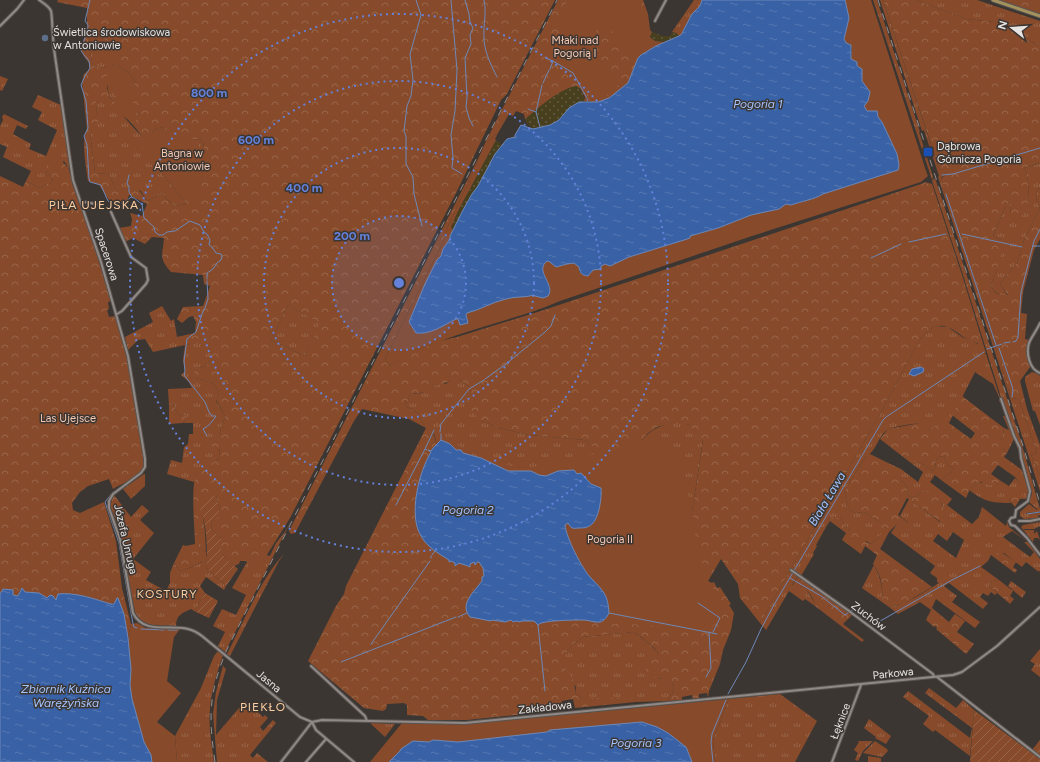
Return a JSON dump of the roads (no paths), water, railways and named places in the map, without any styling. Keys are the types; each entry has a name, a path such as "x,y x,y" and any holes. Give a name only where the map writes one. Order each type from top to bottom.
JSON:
{"street":[{"path":"0,26 24,0"},
{"name":"Spacerowa","path":"39,0 49,8 52,13 54,49 73,177 101,262 128,356 145,458 145,466 143,470"},
{"path":"655,21 666,0"},
{"path":"993,0 1040,16"},
{"path":"81,203 85,202 101,205"},
{"path":"111,212 131,257 145,267 148,280 122,311 116,314"},
{"path":"1040,323 1028,349 1030,364 1034,370 1040,373"},
{"path":"1001,399 1014,436 1020,448 1021,458 1030,491 1028,501 1016,510 1015,516 1009,521 1011,525 1016,526 1028,539 1040,555"},
{"name":"Józefa Unruga","path":"143,470 113,494 109,501 109,508 120,539 135,617 139,622 146,626 166,628"},
{"path":"1015,516 1019,521"},
{"path":"1019,521 1040,519"},
{"path":"1016,526 1019,521"},
{"name":"Zuchów","path":"791,570 933,674 938,680 1040,757"},
{"name":"Parkowa","path":"724,698 957,674 966,669 1000,643 1040,607"},
{"name":"Jasna","path":"166,628 187,628 198,634 301,717 312,722 315,729 354,762"},
{"path":"311,666 365,716 367,721"},
{"name":"Łęknice","path":"832,762 861,685"},
{"name":"Zakładowa","path":"312,722 322,720 469,723 724,698"},
{"path":"281,762 312,722"},
{"path":"306,762 326,739"}],"water":[{"name":"Pogoria 1","path":"702,0 845,0 849,18 844,39 846,43 851,45 851,59 857,62 857,66 862,69 862,81 870,92 868,101 864,106 867,111 877,111 878,117 882,122 897,154 899,165 898,170 811,199 791,205 786,204 779,209 751,215 718,228 690,236 690,238 629,257 610,266 605,264 601,266 601,269 593,270 588,276 581,273 579,267 574,263 556,267 547,261 543,269 550,292 548,296 543,298 534,295 501,300 467,313 468,323 460,325 458,319 456,319 432,331 416,333 409,322 425,284 437,260 441,256 443,249 450,239 450,236 472,194 478,186 495,154 507,139 515,137 521,125 533,129 550,125 559,120 569,108 579,102 598,102 609,98 628,83 638,58 641,55 656,46 681,35 692,14 700,6"},
{"path":"921,367 924,369 923,372 914,376 909,374 912,369"},
{"name":"Pogoria 2","path":"441,440 450,444 456,450 461,450 463,453 481,458 508,471 531,471 539,475 546,476 558,471 574,470 577,474 581,473 591,484 601,488 600,507 592,524 585,528 573,528 568,523 565,525 571,545 579,560 587,574 602,590 606,597 609,613 604,620 598,622 584,620 545,622 538,625 534,621 513,622 511,620 505,622 470,617 467,612 467,603 482,581 482,577 484,576 483,568 479,562 475,565 474,562 470,564 470,567 459,563 455,566 455,563 451,561 449,562 449,560 433,550 423,540 417,527 415,517 415,505 419,482 431,452 428,450 431,451"},
{"name":"Zbiornik Kuźnica Warężyńska","path":"22,588 25,592 39,593 47,598 50,595 53,596 56,600 58,594 85,596 111,604 114,604 118,598 124,614 128,638 132,699 144,742 151,755 152,762 0,762 0,594 3,589 13,590 13,595 18,596"},
{"name":"Pogoria 3","path":"642,722 657,727 668,733 686,747 692,762 389,762 401,749 413,741 429,742 433,740 458,742 547,732 550,730"}],"waterway":[{"path":"90,0 85,21 88,27 81,51 89,61 90,68 81,85 86,101 88,128 84,136 87,145 90,182 101,185 109,202 118,204 124,203 131,197 142,204 144,218 154,227 155,232 159,235 175,231 190,221 200,225 210,240 209,245 216,253 221,254 222,256 221,260 207,273 207,279"},
{"path":"416,0 421,15 410,54 413,80 411,96 407,106 404,131 406,136 406,164 413,177 414,194 422,226"},
{"path":"451,0 457,70 455,111 451,135 453,158 452,168 462,174"},
{"path":"465,0 470,22 473,28 470,35 471,44 465,58 467,97 466,107 473,126"},
{"path":"484,0 484,43 488,58 497,77"},
{"path":"548,59 553,61 550,69"},
{"path":"553,61 573,73 587,98"},
{"path":"543,83 549,70"},
{"path":"540,127 536,112 542,85"},
{"path":"528,109 536,112"},
{"path":"942,175 953,174 1040,148"},
{"path":"129,175 127,184 132,197"},
{"path":"946,194 996,345"},
{"name":"Biała Ława","path":"1013,342 1016,341 1018,337 1021,292 1034,241 1040,229"},
{"path":"909,242 946,234"},
{"path":"962,234 1022,247"},
{"path":"871,258 901,244"},
{"name":"Biała Ława","path":"1033,246 1040,246"},
{"path":"207,281 208,299 205,308 196,332 187,339 184,375 205,402 212,416 216,416 211,423 203,429 207,436"},
{"path":"485,379 545,332 551,326 555,315"},
{"name":"Biała Ława","path":"1004,343 1010,342"},
{"name":"Biała Ława","path":"987,349 1002,344"},
{"path":"999,348 1012,386 1012,397"},
{"name":"Biała Ława","path":"728,694 746,662 775,603 883,420 984,352"},
{"path":"440,432 441,424 469,389 484,380"},
{"path":"425,449 434,430"},
{"path":"441,434 441,440"},
{"path":"396,505 425,449 427,450"},
{"path":"113,492 105,502 119,543 133,624 134,627 137,628"},
{"path":"1027,514 1040,512"},
{"path":"432,555 435,551"},
{"path":"371,644 430,561"},
{"path":"790,578 821,596 845,615 852,610 856,610 875,624 952,580 980,566"},
{"path":"698,603 720,618 713,632"},
{"path":"458,617 467,613"},
{"path":"609,613 717,634"},
{"path":"341,662 456,617"},
{"path":"538,625 545,691"},
{"path":"141,629 164,630"},
{"path":"168,630 177,630"},
{"path":"706,677 711,668 709,632"},
{"name":"Biała Ława","path":"713,762 711,743 712,734 726,700"}],"railway":[{"path":"215,762 211,730 212,703 217,677 228,647 557,0"},
{"path":"878,0 1024,449 1040,504"}],"place":[{"name":"Świetlica środowiskowa w Antoniowie","path":"45,38"},
{"name":"Dąbrowa Górnicza Pogoria","path":"928,152"}],"district":[{"name":"PIŁA UJEJSKA","path":"94,205"},
{"name":"KOSTURY","path":"167,594"},
{"name":"PIEKŁO","path":"263,707"}],"park label":[{"name":"Młaki nad Pogorią I","path":"575,46"},
{"name":"Bagna w Antoniowie","path":"182,159"},
{"name":"Las Ujejsce","path":"68,418"},
{"name":"Pogoria II","path":"610,539"}]}
